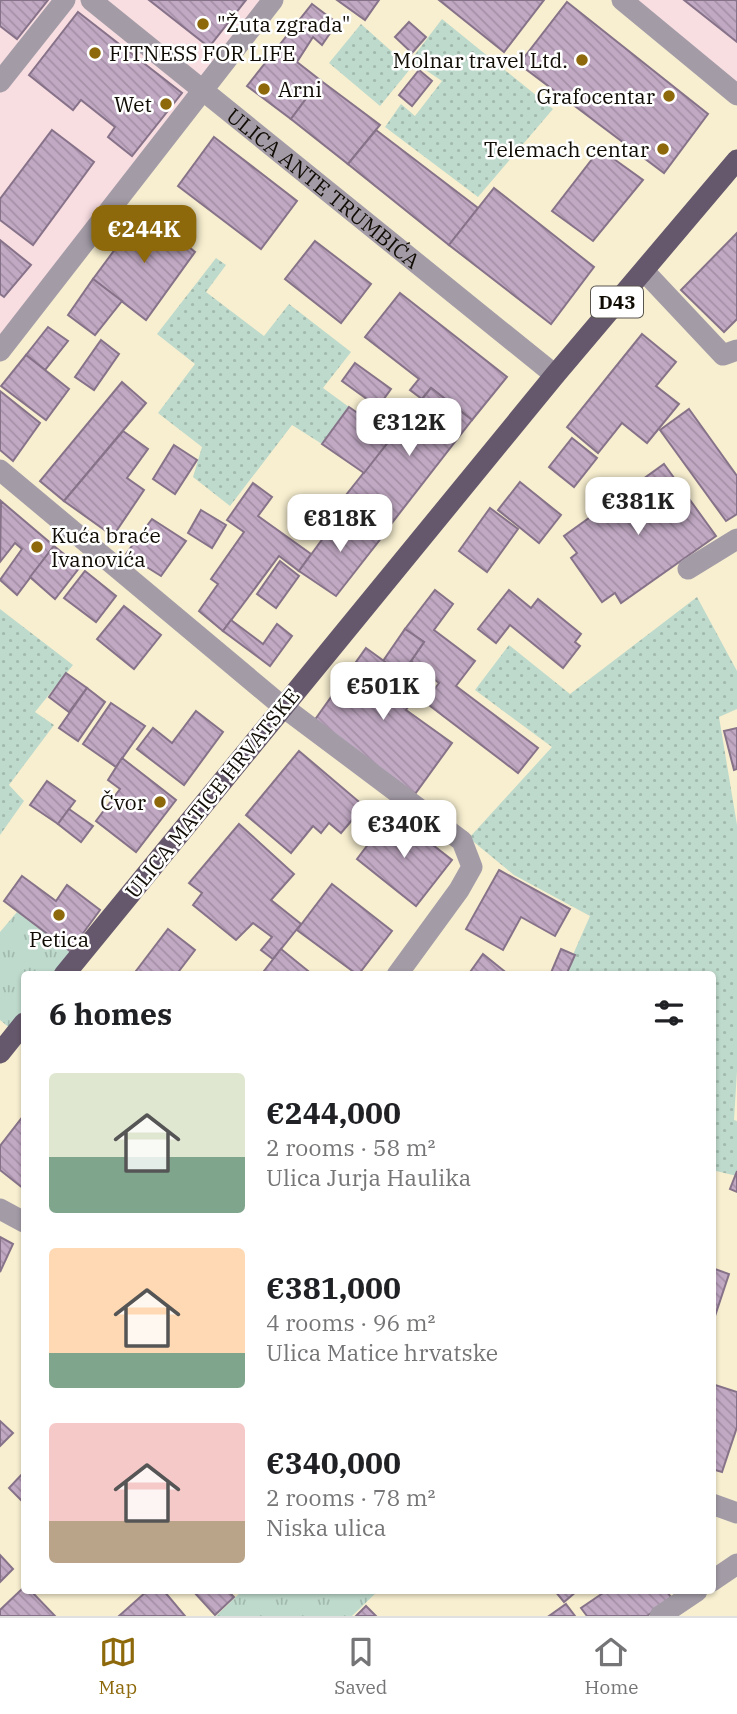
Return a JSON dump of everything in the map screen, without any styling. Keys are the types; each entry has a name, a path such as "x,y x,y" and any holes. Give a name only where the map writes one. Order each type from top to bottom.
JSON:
{"main road":[{"name":"ULICA MATICE HRVATSKE","path":"67,971 555,375 737,160"},
{"path":"0,1053 21,1027"}],"street":[{"path":"0,82 65,0"},
{"name":"ULICA ANTE TRUMBIĆA","path":"91,0 555,375"},
{"path":"0,351 273,0"},
{"path":"622,0 737,96"},
{"path":"644,271 723,355 737,350"},
{"path":"0,470 282,706 462,841 472,867 459,890 400,971"},
{"path":"688,569 737,539"},
{"path":"0,1209 21,1220"},
{"path":"716,1505 737,1513"},
{"path":"716,1578 737,1564"},
{"path":"660,1616 693,1594"}],"shaded area":[{"path":"0,0 273,0 0,351"},
{"path":"622,0 737,0 737,95"}],"green space":[{"path":"442,19 553,109 478,197 385,127 401,104 415,116 442,81 415,63 380,106 329,63 361,24 407,65"},
{"path":"216,258 226,265 206,292 264,336 289,304 351,352 323,388 349,407 322,444 292,425 230,506 193,477 202,447 158,413 195,364 157,334"},
{"path":"697,597 737,671 737,709 719,717 737,825 737,1071 734,1120 737,1121 737,1176 716,1171 716,971 566,971 590,916 514,875 469,838 552,747 475,690 509,645 570,694"},
{"path":"0,609 73,665 35,712 54,725 9,785 24,801 0,835"},
{"path":"17,912 78,957 67,971 21,971 21,1027 16,1033 0,1020 0,932"},
{"path":"239,1594 375,1594 352,1616 216,1616"}],"building":[{"path":"0,0 48,0 17,39 0,26"},
{"name":"\"Žuta zgrada\"","path":"149,0 246,0 209,47"},
{"path":"337,0 379,0 365,20"},
{"path":"439,0 544,0 504,52"},
{"path":"684,0 737,0 737,42"},
{"path":"567,2 708,114 664,173 519,64"},
{"path":"312,4 337,23 322,45 313,37 297,62 320,80 291,119 247,86"},
{"path":"78,12 182,93 132,156 108,137 115,127 81,100 73,110 29,75"},
{"path":"409,22 426,37 412,53 395,37"},
{"path":"419,70 432,81 412,106 399,95"},
{"path":"320,80 380,125 348,164 291,119"},
{"path":"52,130 94,162 33,245 0,220 0,199"},
{"path":"376,130 478,208 449,245 348,164"},
{"path":"214,137 297,201 261,249 178,186"},
{"path":"600,149 643,180 593,241 552,211"},
{"path":"494,188 594,267 551,324 449,245"},
{"path":"144,210 195,252 146,320 93,279"},
{"path":"737,233 737,319 724,332 681,290"},
{"path":"0,240 31,265 4,297 0,294"},
{"path":"315,241 371,284 341,323 285,279"},
{"path":"93,279 122,301 95,335 68,315"},
{"path":"400,293 507,377 472,420 431,388 422,399 410,390 419,379 365,337"},
{"path":"48,327 68,341 45,370 26,355"},
{"path":"642,334 676,362 656,386 679,404 647,443 622,423 598,453 567,427"},
{"path":"101,340 119,354 94,390 75,377"},
{"path":"26,355 69,389 46,420 1,386"},
{"path":"355,363 391,389 378,407 342,381"},
{"path":"122,382 146,403 64,501 40,481"},
{"path":"431,388 472,420 388,528 346,495"},
{"path":"0,391 40,423 13,461 0,450"},
{"path":"349,407 392,437 364,473 322,444"},
{"path":"689,409 737,476 737,514 726,521 660,430"},
{"path":"123,431 148,449 127,478 144,490 113,536 64,501"},
{"path":"572,438 597,458 574,487 549,467"},
{"path":"174,445 197,460 175,494 153,479"},
{"path":"664,464 716,536 621,603 615,593 602,602 571,558 577,553 564,536"},
{"path":"520,482 561,515 539,543 498,510"},
{"path":"253,483 272,497 258,516 311,554 299,571 279,556 223,631 199,611 218,584 211,579 244,532 227,520"},
{"name":"Kuća braće Ivanovića","path":"1,501 54,546 17,595 0,580 22,549 15,543 0,562"},
{"path":"490,508 518,529 487,572 459,551"},
{"path":"201,510 226,525 212,548 188,533"},
{"path":"343,511 382,537 336,596 299,571"},
{"path":"152,519 186,541 161,576 126,554"},
{"path":"54,546 80,567 55,599 30,577"},
{"path":"280,561 299,576 276,608 257,594"},
{"path":"85,571 116,596 96,622 64,598"},
{"path":"435,590 453,604 434,630 475,661 456,686 538,748 518,773 425,702 439,683 411,661 424,642 405,629"},
{"path":"509,590 531,608 538,599 581,634 575,642 580,646 563,668 510,625 496,643 478,629"},
{"path":"124,606 161,635 134,669 97,639"},
{"path":"231,620 263,644 277,624 292,636 270,666 223,631"},
{"path":"405,629 424,642 402,674 383,661"},
{"path":"366,648 421,688 406,710 452,743 415,794 314,721"},
{"path":"66,673 87,688 69,712 49,697"},
{"path":"87,688 105,702 78,741 59,728"},
{"path":"111,703 145,726 116,767 83,744"},
{"path":"196,711 223,732 184,785 137,749 153,728 172,743"},
{"path":"737,728 737,769 734,770 724,731"},
{"path":"299,751 364,806 341,833 329,823 321,833 313,826 291,853 246,815"},
{"path":"122,758 176,800 136,852 96,821 120,789 108,780"},
{"path":"47,781 75,801 58,824 30,805"},
{"path":"69,809 93,826 81,842 58,824"},
{"path":"392,813 452,860 416,906 357,859"},
{"path":"239,824 294,874 271,900 301,924 273,959 261,950 272,937 253,923 236,940 193,905 202,893 189,883"},
{"path":"499,870 570,909 555,936 521,917 503,950 466,929"},
{"path":"22,876 56,901 67,885 100,910 70,951 4,901"},
{"path":"332,884 392,931 361,971 353,971 297,930"},
{"path":"168,929 195,950 179,971 136,971"},
{"path":"281,949 308,971 264,971"},
{"path":"561,949 575,955 568,971 552,971"},
{"path":"483,954 504,971 471,971"},
{"path":"21,1119 21,1187 0,1170 0,1146"},
{"path":"737,1171 737,1192 730,1189"},
{"path":"0,1237 13,1244 0,1272"},
{"path":"716,1269 729,1274 716,1313"},
{"path":"716,1385 737,1392 737,1427 722,1472 716,1470"},
{"path":"0,1421 13,1433 0,1446"},
{"path":"21,1475 21,1500 9,1488"},
{"path":"0,1555 13,1569 0,1582"},
{"path":"21,1590 21,1594 34,1594 55,1616 0,1616 0,1610"},
{"path":"144,1594 167,1594 185,1616 119,1616"},
{"path":"196,1594 231,1594 234,1597 215,1615"},
{"path":"557,1594 573,1594 564,1602"},
{"path":"602,1594 669,1594 672,1598 647,1616 587,1616 581,1608"},
{"path":"566,1604 575,1616 549,1616"},
{"path":"366,1606 376,1616 356,1616"}],"place":[{"name":"\"Žuta zgrada\"","path":"203,24"},
{"name":"FITNESS FOR LIFE","path":"95,53"},
{"name":"Molnar travel Ltd.","path":"582,60"},
{"name":"Arni","path":"264,89"},
{"name":"Grafocentar","path":"669,96"},
{"name":"Wet","path":"166,104"},
{"name":"Telemach centar","path":"663,149"},
{"name":"Kuća braće Ivanovića","path":"37,547"},
{"name":"Čvor","path":"160,802"},
{"name":"Petica","path":"59,915"}]}
